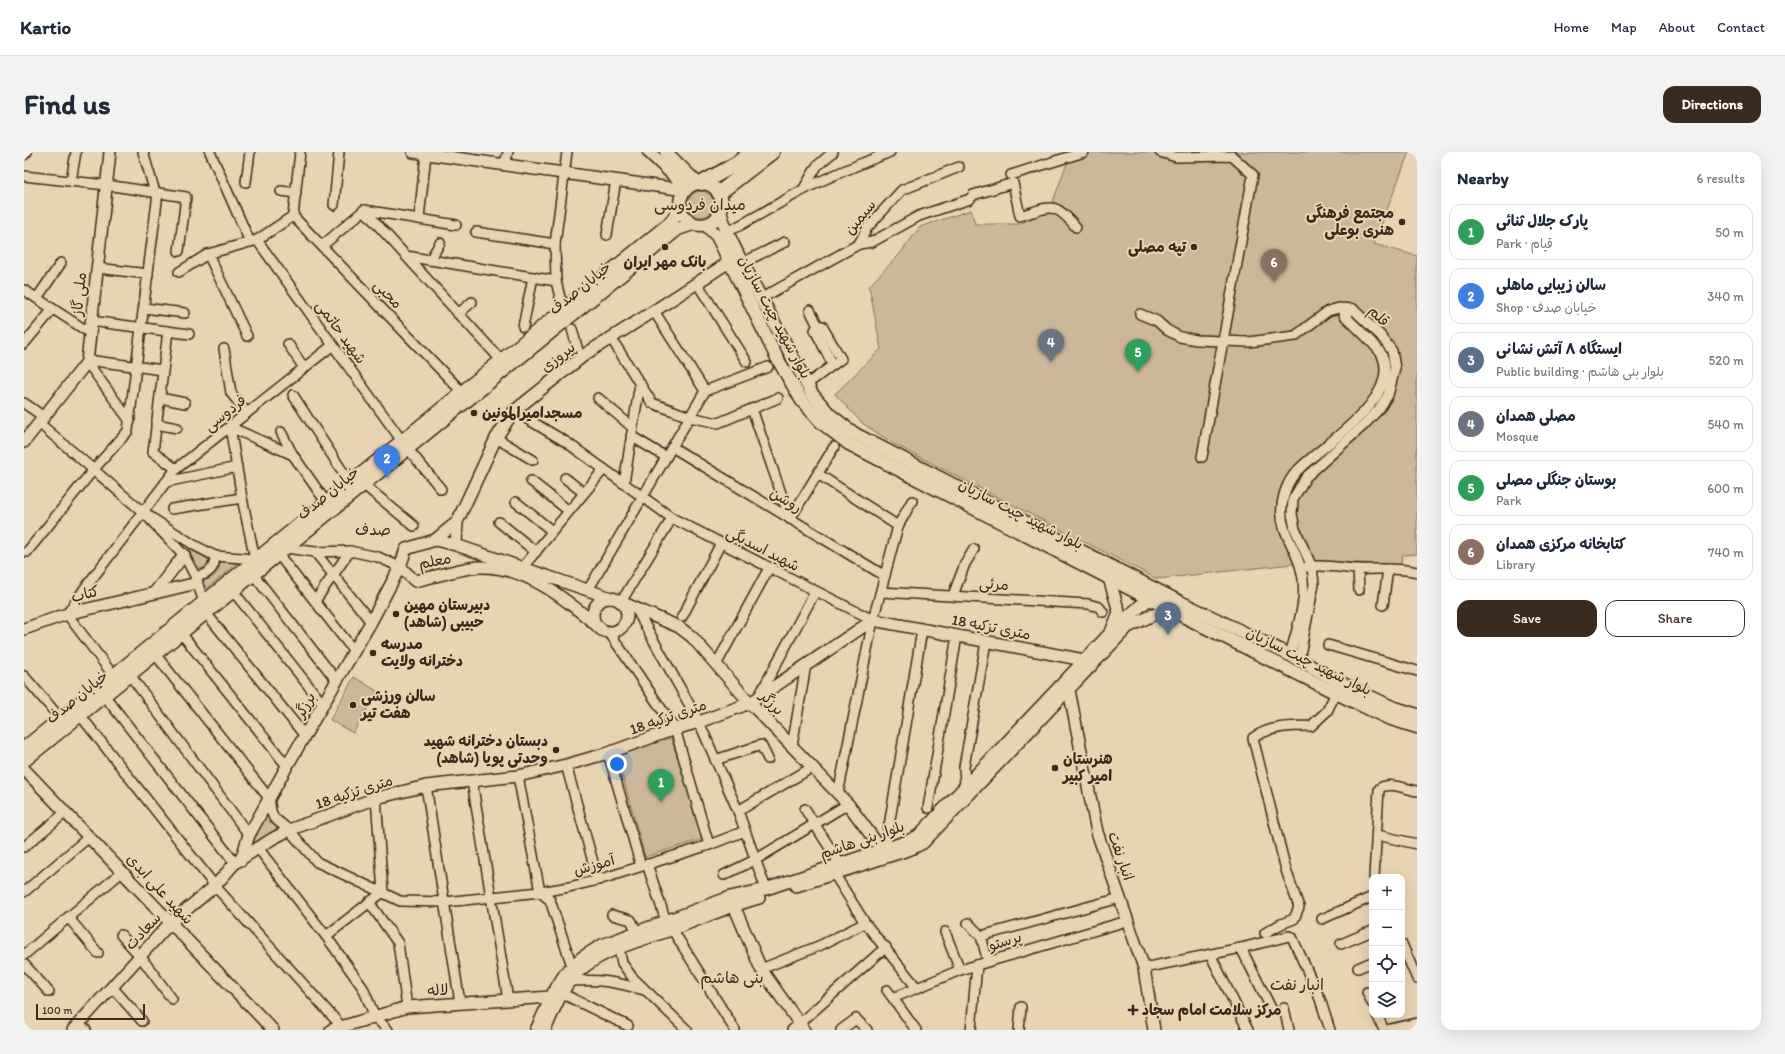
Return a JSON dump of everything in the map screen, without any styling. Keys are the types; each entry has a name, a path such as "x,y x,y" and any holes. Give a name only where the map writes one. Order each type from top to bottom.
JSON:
{"main road":[{"path":"649,152 693,186 709,184 719,193 722,206 720,212 712,222 706,225 693,224 683,215 680,209 681,196 693,186 736,164 752,152"},
{"path":"666,152 693,186"},
{"path":"719,193 772,152"},
{"name":"خیابان صدف","path":"24,748 113,676 205,607 233,591 364,485 462,392 672,222 680,209"},
{"name":"بلوار شهید چیت سازیان","path":"720,212 727,232 742,263 806,385 830,415 855,434 1158,590 1295,658 1340,691 1417,715"},
{"name":"خیابان صدف","path":"24,761 181,633 205,607 255,559 326,502 350,483 405,445 678,229 693,224"},
{"name":"بلوار شهید چیت سازیان","path":"706,225 717,236 779,363 802,401 822,424 849,444 1173,611 1340,691 1388,718 1417,727"},
{"path":"1111,632 1158,590"}],"street":[{"path":"24,155 27,152"},
{"path":"71,181 76,152"},
{"name":"ملی گاز","path":"87,361 110,152"},
{"path":"27,552 94,469 128,431 148,274 156,193 143,152"},
{"name":"شهید حاتمی","path":"210,152 254,241 333,345 405,445 441,489"},
{"path":"246,182 250,152"},
{"path":"179,272 208,254 254,241 293,216 300,152"},
{"path":"334,205 339,152"},
{"path":"413,152 456,155 504,165 616,180 693,186"},
{"path":"504,165 508,152"},
{"path":"563,310 556,281 556,244 567,152"},
{"path":"727,232 803,190 850,168 890,152"},
{"path":"859,244 872,242 919,216 970,199 973,194 1084,152"},
{"path":"1160,152 1176,157 1232,156 1253,176 1202,457"},
{"path":"803,190 817,166 831,153"},
{"path":"419,218 426,154"},
{"name":"سیمین","path":"760,299 859,244 867,228 902,190 958,167"},
{"path":"24,176 106,185 186,197 179,251"},
{"path":"1012,179 1020,216 1051,207 1063,212 1076,227"},
{"path":"607,235 616,180"},
{"path":"281,191 296,193"},
{"path":"364,210 501,360"},
{"path":"322,246 364,210 456,225"},
{"name":"محبی","path":"293,216 462,392"},
{"path":"476,232 556,244"},
{"path":"742,263 785,242"},
{"path":"430,260 440,243"},
{"path":"208,254 247,336"},
{"path":"406,256 556,281"},
{"name":"پیروزی","path":"457,522 496,438 514,411 580,358 729,262"},
{"path":"37,298 61,263"},
{"path":"97,268 148,274"},
{"path":"523,327 533,277"},
{"path":"697,283 747,362"},
{"path":"24,290 90,334"},
{"path":"458,314 472,302"},
{"path":"144,308 185,313"},
{"path":"1140,314 1157,321 1167,330 1180,337 1223,342 1249,342 1295,336 1328,311 1338,308 1353,309"},
{"path":"24,344 53,309"},
{"name":"قلم","path":"1353,309 1381,336 1392,351 1395,368 1388,395 1379,409 1364,425 1306,477 1293,499 1292,514 1295,529 1312,566 1314,584 1295,658 1304,592 1301,569 1283,528 1282,505 1287,486 1298,470 1336,440 1367,408 1377,393 1385,376 1385,363 1381,352 1344,315 1353,309"},
{"path":"806,385 841,359 822,326 818,326 810,310"},
{"path":"654,311 705,391"},
{"path":"91,321 188,334"},
{"path":"572,329 580,358"},
{"path":"168,331 153,452 176,469"},
{"path":"611,338 652,402 690,417 718,424 778,398"},
{"path":"288,344 304,368"},
{"name":"فردوسی","path":"67,614 85,588 144,513 176,469 333,345"},
{"path":"224,349 231,393 247,413"},
{"path":"87,361 163,370"},
{"path":"24,442 87,361"},
{"path":"87,361 130,421"},
{"path":"588,590 705,391 768,367"},
{"path":"624,483 640,383"},
{"path":"294,395 350,483"},
{"path":"160,398 184,403"},
{"path":"598,398 632,431 666,457"},
{"path":"24,403 94,469 144,513 184,555 196,580 205,607 305,736"},
{"path":"752,410 790,519"},
{"name":"شهید اسدبگی","path":"514,411 566,442 672,518 815,592 873,620"},
{"path":"156,424 177,428"},
{"path":"230,427 293,455"},
{"path":"144,513 194,545 215,556 255,559 242,498 230,427"},
{"path":"280,432 293,455 326,502"},
{"path":"496,438 533,460"},
{"name":"روشن","path":"672,447 885,576"},
{"path":"790,519 834,447"},
{"path":"166,482 237,467"},
{"path":"523,567 604,469"},
{"path":"818,474 898,526"},
{"path":"565,478 584,493"},
{"path":"532,481 569,511"},
{"path":"364,485 414,526"},
{"path":"172,509 242,498"},
{"path":"838,794 873,620 898,526 912,501"},
{"path":"516,502 552,531"},
{"path":"616,600 672,518"},
{"path":"435,540 457,522"},
{"path":"456,545 457,522"},
{"path":"499,522 536,552"},
{"name":"معلم","path":"604,630 548,588 510,571 479,567 415,581 400,567 406,549 435,540 456,545 616,600"},
{"path":"682,617 721,543"},
{"path":"952,596 965,564 974,549"},
{"path":"282,551 350,551 378,557 400,567"},
{"path":"282,551 315,601 354,651"},
{"path":"315,601 350,551"},
{"path":"314,552 371,622"},
{"path":"155,592 184,555"},
{"path":"196,580 210,571 215,561 215,556"},
{"path":"1301,569 1312,566 1358,569 1406,569 1417,572"},
{"name":"برزگر","path":"238,862 249,835 269,798 371,622 400,567"},
{"path":"716,664 769,568"},
{"path":"1358,569 1359,590"},
{"path":"1383,605 1388,569"},
{"path":"253,574 337,681"},
{"name":"بلوار بنی هاشم","path":"1088,663 1111,632 1119,612 1109,578"},
{"name":"کتاب","path":"24,629 67,614 196,580"},
{"path":"233,591 323,704"},
{"path":"755,700 815,592"},
{"name":"مرئی","path":"881,592 1088,604 1099,607 1103,612"},
{"path":"604,630 620,630 626,621 627,611 616,600 601,601 595,609 594,620 604,630 674,729 709,845"},
{"name":"برزگر","path":"616,600 679,627 692,637 716,664 755,700 792,746 848,804 883,849"},
{"path":"635,607 699,722 738,811 766,889"},
{"name":"بلوار بنی هاشم","path":"732,901 834,875 911,849 923,843 1088,663 1128,627 1153,615 1173,611"},
{"path":"67,614 113,676"},
{"name":"18 متری تزکیه","path":"238,862 258,848 289,830 376,798 426,786 518,776 566,765 608,753 674,729 699,722 755,700 873,620 1088,663"},
{"path":"883,849 922,630"},
{"path":"181,633 287,766"},
{"path":"928,808 957,636"},
{"path":"965,787 964,767 986,642"},
{"path":"1328,646 1417,671"},
{"path":"155,654 269,798"},
{"path":"792,746 806,665"},
{"path":"130,675 249,835"},
{"path":"24,676 60,718"},
{"name":"بلوار بنی هاشم","path":"545,1030 562,994 571,981 587,965 619,948 669,925 732,901 918,836 1066,687"},
{"name":"انبار نفت","path":"1066,687 1097,832 1144,968 1154,1030"},
{"path":"1265,933 1294,919 1299,907 1286,870 1252,738 1261,732 1283,726 1311,726 1327,711 1340,691"},
{"path":"104,696 238,862"},
{"path":"80,715 215,886 342,1027"},
{"path":"715,760 761,745 768,760"},
{"path":"608,753 644,865 669,925 735,1030"},
{"path":"566,765 598,880"},
{"path":"738,811 813,767"},
{"name":"شهید علی ابدی","path":"24,769 123,871 170,923 273,1030"},
{"path":"518,776 540,892 550,900 572,966"},
{"path":"472,781 490,898 508,1000"},
{"path":"1374,874 1379,789 1382,786 1388,785 1417,791"},
{"path":"426,786 460,1003"},
{"name":"آموزش","path":"269,798 271,811 274,818 289,830 317,862 400,901 444,902 490,898 569,887 598,880 709,845 745,831"},
{"path":"326,936 383,892 376,798"},
{"path":"724,875 755,860 848,804"},
{"path":"805,809 840,864"},
{"path":"24,847 66,812"},
{"path":"1377,835 1417,844"},
{"path":"24,892 89,836"},
{"path":"258,848 326,936 363,988 375,1017 388,1030"},
{"name":"سعادت","path":"79,1028 112,987 170,923 215,886 238,862"},
{"path":"24,955 123,871"},
{"path":"834,875 865,923 917,988"},
{"path":"980,936 1120,898"},
{"path":"1322,919 1369,898"},
{"path":"732,901 761,969 798,1028 886,948"},
{"path":"369,902 398,943 407,1007"},
{"path":"612,915 631,920 637,932"},
{"path":"68,917 98,953"},
{"name":"پرستو","path":"893,998 960,970 1128,921"},
{"path":"761,969 821,944 865,923"},
{"path":"968,923 980,936 987,958"},
{"name":"بلوار بنی هاشم","path":"536,1030 551,997 566,972 582,958 602,946 637,932 669,925"},
{"path":"944,932 960,970"},
{"path":"1341,944 1369,932"},
{"path":"121,935 140,956 172,999"},
{"path":"1144,968 1242,948 1290,936 1292,937 1320,999 1330,1030"},
{"path":"619,948 622,963 632,977 687,1030"},
{"path":"1242,948 1272,1010"},
{"path":"1405,951 1416,975"},
{"path":"1210,954 1248,1030"},
{"path":"1416,975 1417,960"},
{"path":"1358,968 1369,963"},
{"path":"24,964 49,992"},
{"path":"971,1030 977,965"},
{"path":"571,981 613,981 646,990"},
{"path":"112,987 142,1020"},
{"path":"887,990 916,1030"},
{"path":"1367,992 1369,996"},
{"path":"562,994 628,1026"},
{"name":"لاله","path":"331,1030 407,1007 551,997"},
{"path":"1020,1030 1022,1007"},
{"path":"1284,1008 1289,1030"},
{"path":"1378,1018 1384,1030"},
{"path":"841,1030 856,1019 867,1030"},
{"path":"1390,1030 1417,1024"}],"shaded area":[{"path":"1071,152 1409,152 1374,244 1417,256 1417,554 1402,555 1401,565 1320,561 1157,579 894,444 862,423 835,394 881,349 869,286 899,255 920,227 971,210 975,224 1020,224 1051,207"},
{"path":"701,191 710,195 714,204 710,213 701,217 692,213 688,204 692,195"},
{"path":"188,549 208,559 206,568 199,569"},
{"path":"221,561 238,563 205,590 201,581 209,579 215,575 219,569"},
{"name":"سالن ورزشی هفت تیر","path":"354,677 377,691 353,733 330,720"},
{"path":"671,737 703,839 645,857 617,756"},
{"path":"266,814 272,821 280,826 246,852"}],"place":[{"name":"مجتمع فرهنگی هنری بوعلی","path":"1402,222"},
{"name":"بانک مهر ایران","path":"665,247"},
{"name":"تپه مصلی","path":"1194,247"},
{"name":"کتابخانه مرکزی همدان","path":"1274,282"},
{"name":"مصلی همدان","path":"1051,362"},
{"name":"بوستان جنگلی مصلی","path":"1138,372"},
{"name":"مسجدامیرالمونین","path":"474,413"},
{"name":"سالن زیبایی ماهلی","path":"387,478"},
{"name":"دبیرستان مهین حبیبی (شاهد)","path":"396,614"},
{"name":"ایستگاه ۸ آتش نشانی","path":"1168,635"},
{"name":"مدرسه دخترانه ولایت","path":"373,653"},
{"name":"سالن ورزشی هفت تیر","path":"353,705"},
{"name":"دبستان دخترانه شهید وحدتی پویا (شاهد)","path":"556,750"},
{"name":"هنرستان امیر کبیر","path":"1055,768"},
{"name":"پارک جلال ثنائی","path":"661,802"},
{"name":"مرکز سلامت امام سجاد","path":"1133,1010"}],"district":[{"name":"میدان فردوسی","path":"700,204"},
{"name":"صدف","path":"373,529"},
{"name":"بنی هاشم","path":"732,977"},
{"name":"انبار نفت","path":"1297,984"}]}
